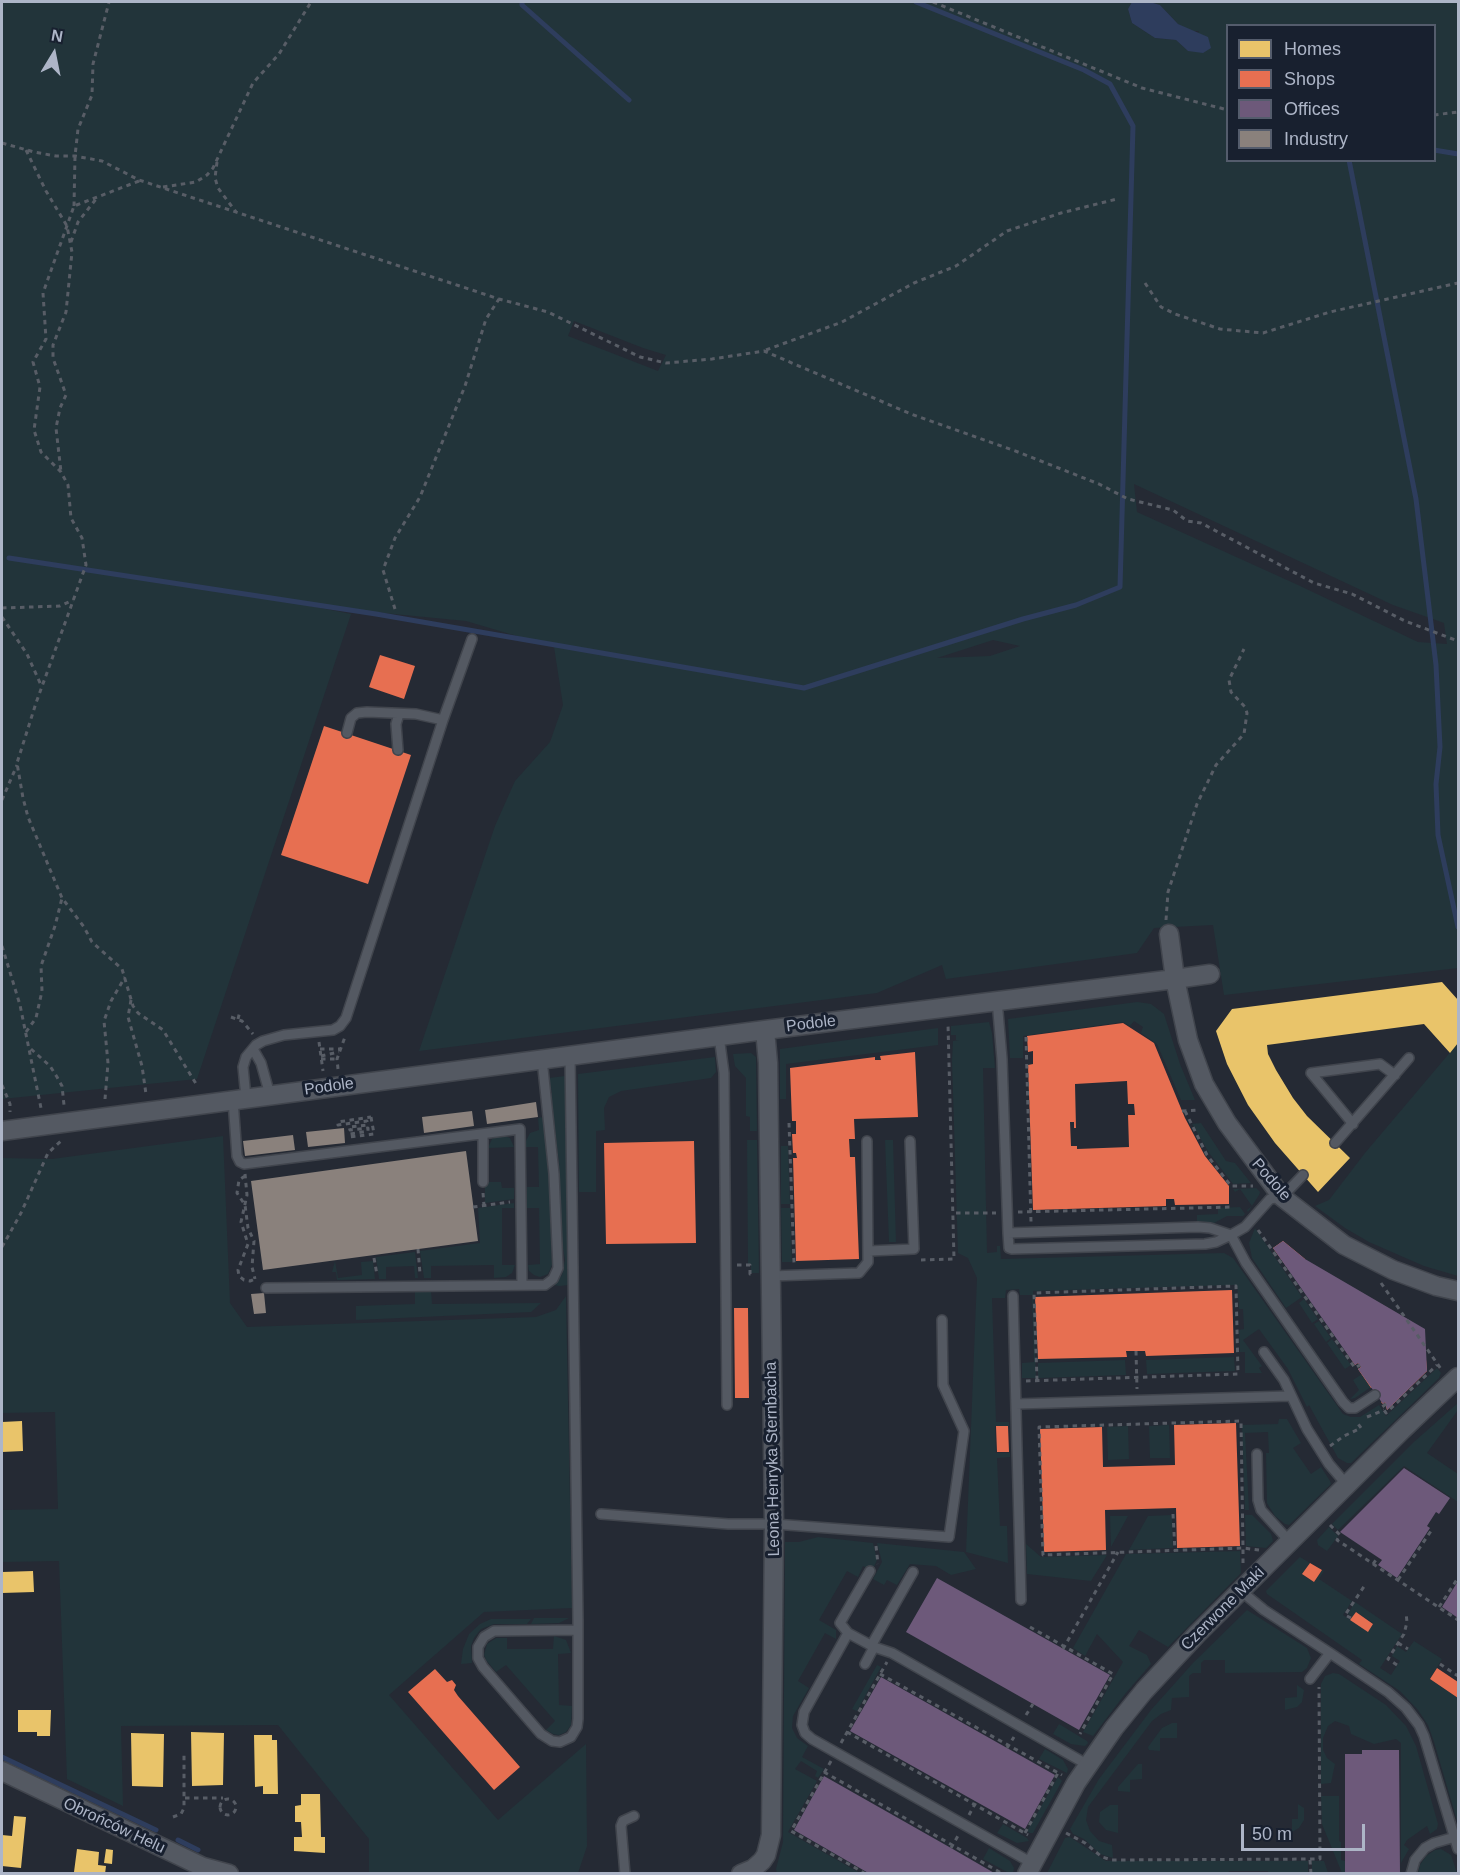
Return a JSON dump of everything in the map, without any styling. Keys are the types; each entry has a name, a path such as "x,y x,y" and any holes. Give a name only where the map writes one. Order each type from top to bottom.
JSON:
{"street":[{"path":"1169,934 1175,979 1210,974"},
{"name":"Podole","path":"2,1131 765,1030 1175,979 1188,1040 1204,1084 1227,1123 1282,1197 1344,1245 1393,1270 1436,1286 1458,1291"},
{"name":"Leona Henryka Sternbacha","path":"741,1874 753,1869 762,1861 770,1845 771,1835 774,1524 768,1063 765,1030"},
{"name":"Czerwone Maki","path":"1030,1868 1059,1812 1088,1765 1143,1691 1452,1376"},
{"name":"Obrońców Helu","path":"2,1771 203,1867 229,1874"}],"lane":[{"path":"472,639 443,720 345,1020 333,1030 284,1035 256,1046 246,1057 239,1099 237,1156 244,1164 520,1129 522,1285"},
{"path":"347,733 351,718 357,713 416,714 443,720"},
{"path":"398,750 396,724 399,714"},
{"path":"997,1000 1002,1059 1008,1246 1012,1249 1108,1242 1205,1244 1216,1242 1245,1227 1270,1199 1282,1197 1303,1175"},
{"path":"719,1036 724,1073 728,1405"},
{"path":"256,1046 270,1095"},
{"path":"570,1056 578,1630 577,1727 567,1739 560,1742 552,1741 541,1734 483,1667 478,1658 478,1647 486,1635 494,1631 578,1630"},
{"path":"1335,1143 1409,1058"},
{"path":"266,1288 545,1285 553,1279 558,1268 554,1174 542,1059"},
{"path":"1353,1124 1311,1073 1380,1064 1395,1075"},
{"path":"483,1134 483,1182"},
{"path":"771,1276 859,1273 868,1262 867,1141"},
{"path":"869,1251 914,1249 910,1141"},
{"path":"1008,1233 1198,1227 1210,1228 1231,1235 1246,1263 1343,1402 1349,1408 1355,1408 1375,1395"},
{"path":"1013,1296 1020,1600"},
{"path":"601,1514 949,1537 964,1431 943,1385 942,1320"},
{"path":"1264,1352 1284,1380 1290,1396 1329,1464 1347,1485"},
{"path":"1016,1404 1290,1396"},
{"path":"1257,1454 1258,1500 1261,1510 1290,1542"},
{"path":"870,1570 840,1623 848,1633 873,1647 892,1653 1088,1765"},
{"path":"865,1664 913,1572"},
{"path":"1241,1591 1399,1701 1419,1725 1458,1849"},
{"path":"848,1633 804,1712 801,1721 808,1737 1030,1868"},
{"path":"1315,1680 1330,1653"},
{"path":"626,1874 621,1826 623,1821 634,1816"},
{"path":"1411,1874 1415,1860 1425,1848 1455,1837"}],"path":[{"path":"2,800 85,573 82,538 71,518 68,484 61,472 41,452 36,441 34,430 40,387 33,362 46,339 43,293 74,206 78,129 92,95 93,64 109,2"},
{"path":"74,206 140,180 162,187 196,182 207,175 218,160 253,83 279,54 311,2"},
{"path":"933,2 1142,88 1226,110"},
{"path":"1436,115 1458,112"},
{"path":"2,143 56,156 75,156 102,161 140,180 499,299 548,312 640,357 666,363 764,351 842,322 914,284 956,266 1007,231 1060,213 1117,199"},
{"path":"26,150 46,191 67,226 72,252 66,312 53,345 53,358 66,395 60,408 56,429 61,472"},
{"path":"218,160 215,178 218,188 236,212"},
{"path":"70,243 78,222 98,196"},
{"path":"1145,283 1161,307 1175,314 1220,329 1263,333 1330,312 1458,283"},
{"path":"395,609 383,570 395,538 420,497 465,386 486,319 499,299"},
{"path":"764,351 911,414 1028,456 1099,484 1128,499 1173,510 1187,521 1201,524 1314,583 1352,594 1405,621 1458,641"},
{"path":"2,608 60,606 74,599"},
{"path":"2,617 27,654 42,687"},
{"path":"1169,934 1165,916 1167,898 1190,822 1216,765 1244,734 1247,713 1245,707 1231,693 1229,680 1244,649"},
{"path":"17,763 28,817 62,898 84,927 92,942 122,969 138,1013 163,1030 198,1087"},
{"path":"26,1032 36,1018 42,991 41,966 62,898"},
{"path":"2,946 20,1005 41,1108"},
{"path":"105,1099 108,1063 104,1021 111,1001 125,976"},
{"path":"132,998 128,1017 142,1066 146,1094"},
{"path":"237,1019 240,1011"},
{"path":"231,1017 249,1028 256,1046"},
{"path":"228,1021 237,1019"},
{"path":"948,1024 954,1213 1233,1207"},
{"path":"338,1069 337,1059 345,1037"},
{"path":"1026,1037 1032,1233"},
{"path":"323,1071 320,1047 340,1051"},
{"path":"30,1048 50,1066 57,1077 62,1086 64,1105"},
{"path":"321,1058 340,1051"},
{"path":"321,1058 337,1059"},
{"path":"2,1085 10,1104 10,1112"},
{"path":"1204,1110 1183,1111 1207,1155 1231,1186 1257,1185"},
{"path":"371,1117 374,1134 350,1137 350,1134 368,1131 368,1128 350,1130 349,1127 367,1125 367,1121 338,1125 338,1122 371,1117"},
{"path":"789,1124 794,1264"},
{"path":"2,1247 21,1213 48,1153 63,1139"},
{"path":"244,1164 247,1195 241,1222 248,1244 238,1270 239,1276 244,1280 255,1279"},
{"path":"245,1176 239,1180 237,1193 245,1205 249,1228 254,1240 252,1267 255,1279 266,1288"},
{"path":"473,1207 521,1200"},
{"path":"1263,1223 1257,1229 1355,1368 1360,1365"},
{"path":"417,1249 422,1286"},
{"path":"750,1265 750,1274"},
{"path":"1376,1274 1438,1364 1452,1376"},
{"path":"1015,1381 1238,1374 1236,1286 1034,1293 1037,1380"},
{"path":"1136,1351 1137,1377"},
{"path":"1357,1422 1384,1410 1386,1413 1438,1364"},
{"path":"1384,1410 1382,1407 1386,1404"},
{"path":"1244,1565 1243,1548 1241,1421 1039,1426 1043,1555 1243,1548 1267,1551"},
{"path":"1344,1436 1361,1428"},
{"path":"1173,1514 1175,1551"},
{"path":"1322,1528 1328,1522 1340,1535 1337,1540 1458,1620"},
{"path":"1398,1580 1433,1528"},
{"path":"1064,1648 1118,1552"},
{"path":"1373,1564 1378,1557"},
{"path":"1439,1607 1458,1578"},
{"path":"1351,1618 1345,1615 1365,1585"},
{"path":"1397,1665 1388,1659 1404,1635 1407,1622 1406,1612"},
{"path":"1030,1627 1113,1674 1080,1734"},
{"path":"1398,1643 1408,1649"},
{"path":"866,1874 791,1831 888,1660"},
{"path":"1440,1664 1458,1676"},
{"path":"880,1674 1058,1773 1025,1833"},
{"path":"1063,1831 1085,1843 1102,1857 1112,1860 1320,1860 1315,1680"},
{"path":"847,1732 1034,1838"},
{"path":"173,1817 181,1814 184,1808 184,1754"},
{"path":"824,1772 1002,1873"},
{"path":"184,1798 228,1798 233,1800 236,1808 234,1813 228,1815 222,1812 220,1807 221,1802 228,1798"},
{"path":"1310,1860 1311,1874"}],"shaded area":[{"path":"2,2 1132,2 1128,9 1132,23 1155,38 1176,40 1188,51 1199,31 1190,31 1178,24 1160,5 1150,2 1458,2 1458,968 1224,995 1213,925 1154,928 1137,953 946,979 942,965 877,993 419,1051 495,826 515,781 550,742 563,705 554,647 466,621 311,606 351,614 197,1079 2,1099","holes":["574,321 643,348 666,355 658,371 568,336","1134,484 1393,605 1444,623 1447,644 1418,642 1137,512","993,640 1020,646 990,656 937,658"]},
{"path":"1137,1002 1151,1004 1164,1014 1180,1064 1195,1100 1181,1100 1157,1044 1141,1033 1143,1027 1134,1021 1130,1026 1123,1022 1023,1036 1023,1058 1010,1058 1008,1019"},
{"path":"989,1022 995,1068 983,1068 987,1253 997,1252 997,1246 1000,1246 1001,1259 1224,1253 1233,1258 1343,1414 1360,1417 1379,1405 1386,1416 1437,1368 1441,1373 1439,1378 1351,1463 1347,1463 1338,1458 1309,1405 1307,1407 1288,1369 1259,1329 1243,1340 1262,1366 1259,1368 1262,1373 1245,1373 1245,1352 1240,1352 1239,1330 1244,1329 1243,1309 1239,1309 1237,1285 1033,1291 1036,1378 1022,1378 1022,1363 1034,1362 1032,1295 1020,1295 1019,1289 1006,1290 1005,1298 992,1298 996,1422 1009,1422 1009,1426 995,1426 996,1453 1010,1453 1010,1457 997,1458 1000,1526 1007,1526 1008,1563 966,1552 977,1278 968,1258 958,1253 952,1061 953,1041 959,1040 956,1040 956,1035 951,1035 951,1026"},
{"path":"938,1028 938,1045 786,1064 786,1099 780,1099 780,1049"},
{"path":"1458,1043 1458,1276 1424,1266 1369,1242 1315,1206 1329,1200 1365,1153"},
{"path":"751,1053 756,1057 757,1131 750,1131 750,1117 746,1116 746,1078 735,1066 733,1054"},
{"path":"715,1057 716,1072 711,1078 621,1091 609,1097 604,1108 605,1130 596,1131 596,1192 579,1192 578,1074"},
{"path":"565,1076 568,1285 560,1286 554,1285 562,1275 565,1260 561,1237 559,1163 549,1078"},
{"path":"543,1117 548,1167 550,1168 552,1265 548,1274 540,1277 529,1271 528,1265 540,1264 539,1208 527,1208 527,1187 539,1187 538,1147 526,1147 526,1141 530,1133 539,1130 538,1118"},
{"path":"1201,1123 1226,1161 1235,1163 1251,1183 1233,1184 1209,1153 1192,1124"},
{"path":"501,1135 510,1138 514,1147 488,1148 492,1139"},
{"path":"223,1136 230,1303 247,1327 536,1317 556,1310 566,1296 572,1608 484,1612 389,1695 498,1820 586,1744 587,1846 578,1873 369,1872 369,1839 278,1725 121,1726 123,1806 67,1779 59,1561 2,1562 2,1510 58,1509 55,1412 2,1413 2,1158 52,1159"},
{"path":"747,1140 757,1140 759,1273 751,1273 751,1264 748,1264"},
{"path":"885,1140 893,1140 896,1242 889,1242"},
{"path":"781,1146 788,1146 790,1204 781,1204"},
{"path":"485,1182 501,1182 502,1188 514,1188 514,1199 485,1203"},
{"path":"1256,1188 1260,1192 1252,1206 1240,1189 1235,1192 1233,1189"},
{"path":"514,1203 514,1208 502,1208 502,1265 515,1265 512,1273 506,1277 494,1278 494,1265 431,1266 431,1278 424,1278 420,1251 480,1243 478,1208"},
{"path":"1240,1207 1245,1214 1243,1216 1227,1216 1214,1223 1197,1221 1197,1215 1218,1214 1218,1208"},
{"path":"781,1208 790,1208 792,1262 782,1262"},
{"path":"1255,1228 1302,1297 1286,1308 1252,1258 1249,1243"},
{"path":"415,1252 418,1278 415,1278 414,1266 386,1267 386,1279 379,1279 376,1257"},
{"path":"335,1261 338,1278 362,1275 361,1262 373,1261 375,1279 337,1280 336,1272 332,1272"},
{"path":"415,1291 431,1291 432,1304 541,1303 531,1312 356,1320 356,1306 415,1304"},
{"path":"1304,1299 1318,1319 1312,1323 1299,1303"},
{"path":"1319,1321 1331,1338 1326,1342 1314,1324"},
{"path":"1332,1339 1351,1365 1345,1369 1327,1343"},
{"path":"1234,1357 1235,1371 1147,1374 1146,1360"},
{"path":"1125,1360 1126,1375 1038,1378 1038,1363"},
{"path":"1362,1374 1371,1387 1350,1399 1359,1390 1353,1380"},
{"path":"1458,1403 1458,1410 1427,1453 1458,1474 1458,1502 1404,1466 1338,1530 1332,1524 1415,1441"},
{"path":"1279,1419 1287,1419 1301,1443 1293,1448 1311,1474 1321,1467 1331,1484 1289,1525 1275,1516 1267,1503 1268,1432 1245,1433 1249,1510 1245,1510 1242,1425 1278,1424"},
{"path":"1169,1425 1170,1458 1150,1458 1149,1426"},
{"path":"1128,1426 1129,1459 1108,1460 1107,1427"},
{"path":"1172,1515 1173,1548 1129,1550 1148,1516"},
{"path":"1245,1515 1252,1515 1271,1534 1273,1541 1266,1548 1246,1546"},
{"path":"1110,1516 1128,1516 1111,1547"},
{"path":"1329,1527 1338,1536 1327,1551 1318,1545 1317,1540"},
{"path":"818,1537 873,1543 877,1560 872,1571 863,1566 858,1577 847,1571 819,1620 836,1630 836,1639 825,1633 798,1681 809,1688 793,1716 792,1728 797,1738 808,1746 802,1757 824,1769 818,1778 815,1776 817,1771 801,1761 795,1769 817,1781 788,1832 860,1873 777,1874 776,1869 783,1842 785,1542 799,1542"},
{"path":"877,1543 964,1552 976,1569 951,1575 936,1566 910,1564 897,1585 887,1580 884,1585 873,1579 882,1562"},
{"path":"1026,1544 1041,1557 1107,1555 1091,1581 1027,1574"},
{"path":"1240,1551 1241,1573 1168,1647 1139,1630 1129,1646 1147,1655 1151,1664 1093,1736 1083,1732 1123,1662 1097,1634 1085,1656 1073,1648 1126,1554"},
{"path":"1300,1557 1310,1563 1303,1575 1314,1582 1322,1570 1324,1571 1319,1579 1352,1601 1343,1615 1368,1631 1373,1623 1356,1612 1353,1617 1348,1614 1355,1602 1402,1634 1380,1668 1391,1675 1400,1661 1392,1656 1397,1646 1406,1652 1414,1641 1442,1659 1430,1679 1458,1698 1458,1824 1434,1742 1428,1725 1418,1710 1400,1691 1359,1664 1362,1660 1267,1594 1266,1591"},
{"path":"1247,1610 1307,1648 1311,1658 1307,1668 1302,1672 1225,1673 1225,1660 1204,1660 1201,1663 1201,1673 1193,1673 1189,1676 1189,1697 1172,1698 1171,1710 1152,1721 1088,1807 1086,1820 1090,1831 1099,1841 1112,1845 1113,1858 1100,1854 1084,1839 1073,1834 1070,1829 1099,1779 1151,1710 1193,1663"},
{"path":"534,1618 569,1618 559,1623 531,1624"},
{"path":"491,1619 531,1619 527,1624 494,1624 481,1629 471,1646 472,1663 461,1664 463,1649 469,1634 480,1624"},
{"path":"554,1636 566,1640 571,1653 558,1654 559,1705 572,1706 571,1725 566,1732 559,1735 546,1730 555,1721 506,1665 496,1672 484,1655 487,1644 496,1638 507,1638 507,1649 553,1649"},
{"path":"877,1665 881,1667 857,1711 852,1709"},
{"path":"1333,1673 1339,1674 1386,1705 1406,1726 1416,1746 1438,1824 1437,1829 1430,1834 1427,1826 1407,1840 1404,1845 1409,1849 1401,1863 1401,1743 1396,1739 1374,1744 1351,1734 1349,1726 1335,1721 1328,1726 1323,1738 1323,1750 1327,1758 1335,1764 1331,1783 1321,1784 1321,1684 1325,1676"},
{"path":"1297,1685 1304,1690 1302,1702 1297,1707 1285,1710 1285,1698 1297,1697"},
{"path":"1177,1723 1177,1738 1160,1738 1160,1751 1149,1750 1148,1747 1162,1728"},
{"path":"1059,1724 1088,1743 1085,1746 1071,1744 1053,1734"},
{"path":"1045,1749 1063,1760 1068,1769 1067,1773 1039,1759"},
{"path":"1138,1764 1142,1764 1142,1779 1130,1780 1130,1792 1118,1791 1118,1787"},
{"path":"1058,1777 1062,1781 1033,1833 1030,1833 1027,1831"},
{"path":"1321,1796 1339,1796 1339,1841 1341,1842 1341,1860 1345,1861 1345,1873 1342,1873 1322,1824"},
{"path":"1298,1804 1304,1808 1304,1820 1299,1828 1292,1832 1292,1819 1298,1819"},
{"path":"1110,1805 1118,1805 1118,1833 1106,1830 1099,1822 1100,1812"},
{"path":"1003,1824 1029,1841 1017,1843 997,1833"},
{"path":"1070,1837 1106,1861 1308,1861 1308,1873 1229,1871 1228,1874 1047,1873 1065,1838"},
{"path":"989,1848 1010,1861 1014,1868 1013,1873 983,1859"},
{"path":"1441,1849 1451,1855 1457,1873 1418,1873 1426,1856"},
{"path":"1312,1861 1324,1861 1328,1873 1312,1873"}],"water":[{"path":"1132,2 1150,2 1160,5 1178,24 1208,37 1211,48 1203,53 1188,51 1176,40 1155,38 1132,23 1128,9"}],"building: Homes":[{"path":"1442,982 1458,1000 1458,1043 1450,1053 1424,1024 1267,1045 1268,1054 1293,1098 1307,1116 1350,1158 1318,1192 1275,1143 1248,1105 1227,1064 1216,1031 1232,1009"},
{"path":"22,1421 23,1451 2,1452 2,1422"},
{"path":"33,1571 34,1592 2,1593 2,1572"},
{"path":"18,1710 51,1710 50,1736 37,1736 37,1732 18,1732"},
{"path":"191,1732 224,1733 223,1785 192,1786"},
{"path":"131,1733 164,1734 163,1787 132,1786"},
{"path":"254,1735 272,1735 272,1740 277,1740 278,1794 263,1794 263,1786 255,1787"},
{"path":"301,1794 320,1794 321,1837 325,1837 325,1853 294,1851 294,1837 302,1837 301,1822 295,1822 295,1806 301,1805"},
{"path":"14,1816 26,1817 21,1868 2,1866 2,1835 12,1836"},
{"path":"77,1849 99,1852 98,1865 106,1866 105,1874 74,1872"},
{"path":"106,1849 113,1850 112,1864 104,1863"}],"building: Shops":[{"path":"380,655 415,666 404,699 369,687"},
{"path":"324,726 411,755 368,884 281,855"},
{"path":"1123,1023 1154,1043 1185,1118 1205,1156 1229,1186 1229,1204 1175,1205 1174,1199 1166,1199 1166,1206 1033,1210 1028,1065 1033,1064 1033,1051 1028,1052 1027,1036","holes":["1127,1081 1128,1104 1134,1104 1135,1115 1128,1115 1129,1147 1077,1149 1077,1146 1071,1146 1070,1122 1074,1122 1074,1128 1076,1128 1075,1084"]},
{"path":"915,1052 918,1117 854,1119 855,1139 849,1139 850,1157 855,1157 859,1259 796,1261 793,1158 797,1158 796,1153 793,1153 792,1134 796,1134 796,1121 792,1121 790,1068 875,1057 875,1060 881,1060 880,1056"},
{"path":"694,1141 696,1243 606,1244 604,1143"},
{"path":"1283,1241 1305,1259 1289,1270 1273,1248"},
{"path":"1232,1290 1234,1353 1146,1356 1145,1351 1126,1351 1127,1357 1038,1359 1035,1297"},
{"path":"1381,1304 1404,1318 1425,1348 1427,1371 1387,1410 1385,1402 1383,1404 1381,1402 1398,1390 1388,1376 1371,1388 1358,1369 1360,1365 1358,1363 1355,1365 1336,1336 1341,1319"},
{"path":"734,1308 748,1308 749,1398 735,1398"},
{"path":"1236,1423 1240,1546 1177,1548 1176,1508 1105,1510 1106,1550 1044,1552 1040,1429 1102,1427 1103,1467 1175,1465 1174,1425"},
{"path":"996,1426 1008,1426 1009,1452 997,1452"},
{"path":"1310,1563 1322,1570 1314,1582 1302,1574"},
{"path":"1356,1612 1373,1624 1368,1632 1350,1620"},
{"path":"1437,1668 1458,1682 1458,1698 1430,1679"},
{"path":"435,1669 447,1682 452,1680 456,1685 454,1690 458,1696 520,1767 494,1790 408,1692"}],"building: Offices":[{"path":"1283,1241 1305,1259 1425,1329 1427,1371 1387,1410 1385,1402 1383,1404 1358,1369 1361,1367 1358,1363 1355,1365 1273,1248"},
{"path":"1404,1468 1450,1498 1439,1514 1436,1512 1427,1526 1430,1528 1397,1578 1378,1565 1382,1560 1340,1532"},
{"path":"937,1578 1110,1675 1079,1730 906,1632"},
{"path":"1458,1581 1458,1618 1442,1607"},
{"path":"881,1677 1055,1775 1025,1829 850,1731"},
{"path":"1362,1750 1399,1750 1400,1874 1345,1874 1345,1754 1362,1754"},
{"path":"824,1776 996,1874 870,1874 794,1830"}],"building: Industry":[{"path":"536,1102 538,1117 487,1124 485,1110"},
{"path":"472,1111 474,1126 424,1133 422,1117"},
{"path":"344,1128 345,1143 308,1147 306,1132"},
{"path":"293,1135 295,1150 245,1156 243,1141"},
{"path":"466,1151 478,1241 263,1270 251,1181"},
{"path":"264,1293 266,1313 254,1314 251,1294"}],"waterway":[{"path":"522,2 522,5 629,100"},
{"path":"9,558 376,614 804,688 1023,619 1076,605 1120,587 1133,126 1110,84 1084,70 916,2"},
{"path":"1436,150 1458,154"},
{"path":"1349,162 1416,499 1436,665 1440,747 1436,784 1438,835 1458,927"},
{"path":"2,1757 156,1830"},
{"path":"178,1840 198,1850"}]}
